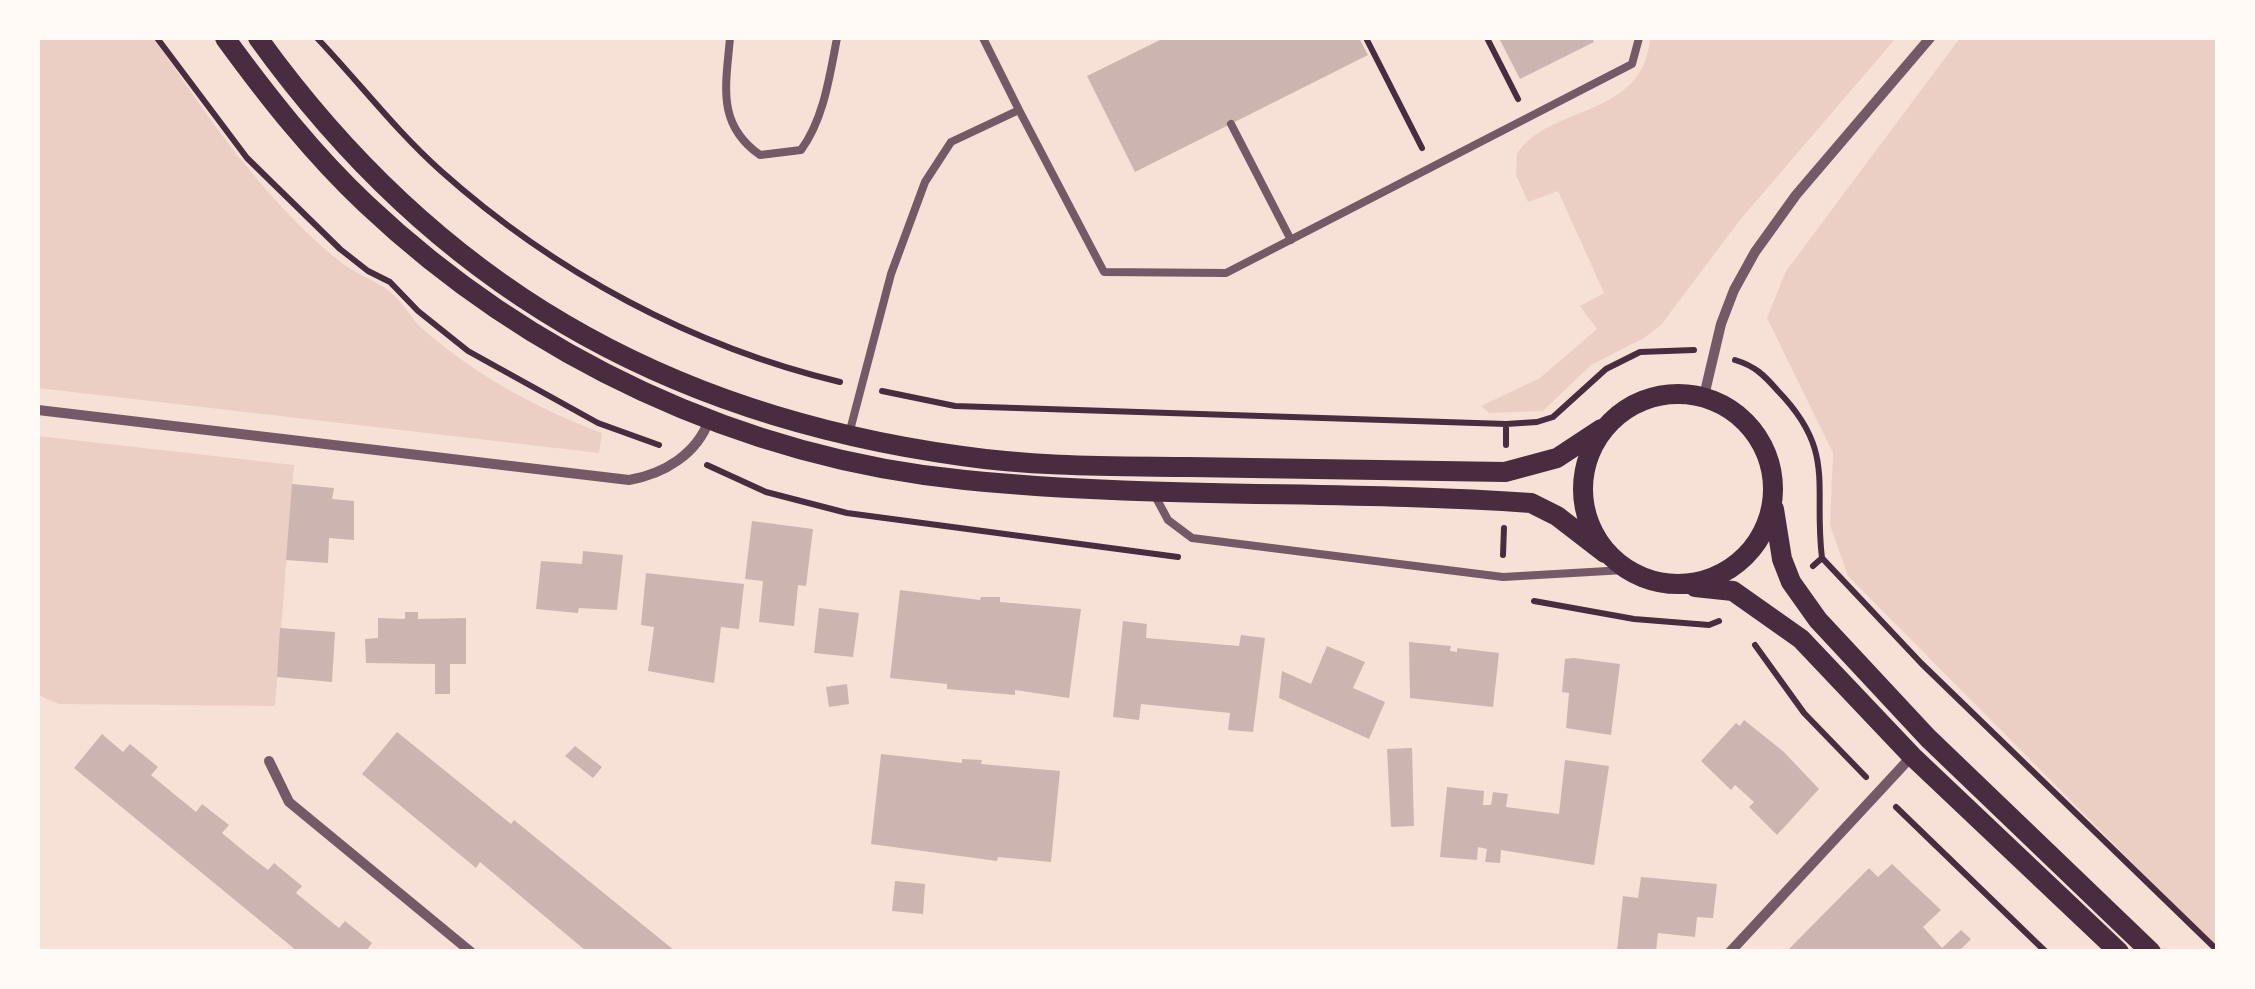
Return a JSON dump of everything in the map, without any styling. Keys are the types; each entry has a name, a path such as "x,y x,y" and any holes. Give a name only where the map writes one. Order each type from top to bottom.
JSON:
{"main road":[{"path":"225,38 266,95 314,150 364,203 419,251 486,302 586,364 709,420 844,461 951,478 1152,490 1531,503 1557,516 1625,570 1648,581 1733,592 1800,639 1912,756 2120,952"},
{"path":"258,38 332,131 380,183 484,272 539,309 655,373 716,399 849,436 964,457 1078,465 1505,472 1557,458 1602,430 1622,410 1648,397 1676,392 1704,396 1729,408 1750,425 1764,448 1772,474 1782,559 1792,582 1818,620 1928,738 2152,952"},
{"path":"1602,430 1586,459 1582,492 1588,524 1606,553"},
{"path":"1674,585 1702,582 1727,571 1749,553 1765,529 1773,502"}],"street":[{"path":"1704,396 1734,290 1755,252 1796,195 1930,38"},
{"path":"38,410 629,480 664,470 702,438 709,420"},
{"path":"1730,952 1912,756"},
{"path":"269,761 289,802 470,952"}],"lane":[{"path":"730,38 726,91 731,123 741,142 760,155 801,150 810,138 830,77 837,38"},
{"path":"983,38 1104,272 1226,273 1632,64 1639,38"},
{"path":"849,436 891,274 925,182 951,142 1019,110"},
{"path":"1231,124 1292,240"},
{"path":"1152,490 1168,520 1192,538 1503,577 1625,570"}],"path":[{"path":"1366,38 1432,167"},
{"path":"1487,38 1528,118"},
{"path":"1505,472 1506,424 1553,417 1606,369 1640,352 1688,348 1756,366 1794,407 1808,429 1818,458 1822,558 1920,663 2218,951"},
{"path":"1504,501 1502,595 1634,619 1709,625 1732,614 1763,610"},
{"path":"1792,582 1822,558"}],"shaded area":[{"path":"38,38 154,38 238,155 311,236 344,265 389,291 420,327 466,363 532,402 602,433 599,453 38,388"},
{"path":"1650,38 1896,38 1740,220 1661,325 1591,365 1543,411 1489,413 1481,406 1540,378 1597,329 1580,306 1604,293 1558,191 1528,202 1516,175 1517,154 1531,138 1550,126 1593,108 1631,83 1644,64"},
{"path":"1960,38 2217,38 2217,948 1848,576 1830,525 1833,453 1767,318 1786,271"},
{"path":"38,436 294,465 275,706 59,704 38,695"}],"building":[{"path":"1164,38 1359,38 1368,55 1135,172 1087,76"},
{"path":"1499,38 1592,38 1594,42 1520,79"},
{"path":"292,484 334,488 332,499 354,501 354,540 329,538 328,563 286,560"},
{"path":"752,521 813,529 806,586 798,585 794,626 759,622 763,581 745,579"},
{"path":"583,551 623,555 617,610 579,608 578,613 536,609 541,561 582,564"},
{"path":"646,573 744,584 739,629 721,627 714,683 648,671 654,627 641,625"},
{"path":"900,590 980,600 1000,597 1000,602 1081,609 1069,698 1015,690 1015,695 947,689 947,684 890,678"},
{"path":"819,608 859,613 853,657 814,653"},
{"path":"405,612 418,612 418,619 466,618 466,664 450,664 450,694 435,694 435,664 366,663 365,639 378,638 378,618 405,619"},
{"path":"1123,621 1147,624 1146,638 1239,646 1241,635 1265,638 1253,732 1228,730 1230,713 1141,704 1139,720 1113,717"},
{"path":"280,628 335,632 332,682 277,677"},
{"path":"1409,642 1451,646 1450,651 1457,652 1457,648 1499,653 1493,707 1410,698"},
{"path":"1327,646 1365,662 1353,688 1385,702 1369,739 1279,698 1282,671 1311,684"},
{"path":"1565,659 1620,664 1611,735 1566,728 1569,693 1562,692"},
{"path":"847,684 849,704 829,707 826,687"},
{"path":"1744,720 1784,752 1819,789 1777,835 1749,807 1754,802 1735,785 1731,790 1701,761 1736,723 1740,726"},
{"path":"397,732 511,824 514,820 675,951 586,951 480,862 476,868 362,774"},
{"path":"102,734 123,752 130,744 158,767 151,775 196,812 202,804 229,825 222,833 268,870 274,863 302,886 296,893 339,928 345,921 372,943 366,951 297,951 74,768"},
{"path":"575,746 602,767 593,778 565,756"},
{"path":"1412,748 1414,826 1391,827 1387,749"},
{"path":"881,754 962,763 962,759 982,760 981,764 1060,771 1051,862 998,857 997,861 871,844"},
{"path":"1565,760 1609,766 1594,865 1501,850 1500,863 1485,862 1487,849 1478,847 1477,860 1440,857 1447,787 1484,791 1483,805 1491,805 1493,792 1508,794 1506,807 1559,814"},
{"path":"1892,864 1941,910 1923,927 1942,948 1961,930 1971,939 1959,951 1787,951 1869,868 1878,877"},
{"path":"1641,877 1717,884 1713,918 1697,917 1695,937 1658,933 1656,951 1617,951 1623,896 1638,898"},
{"path":"895,881 925,884 923,914 892,911"}]}
